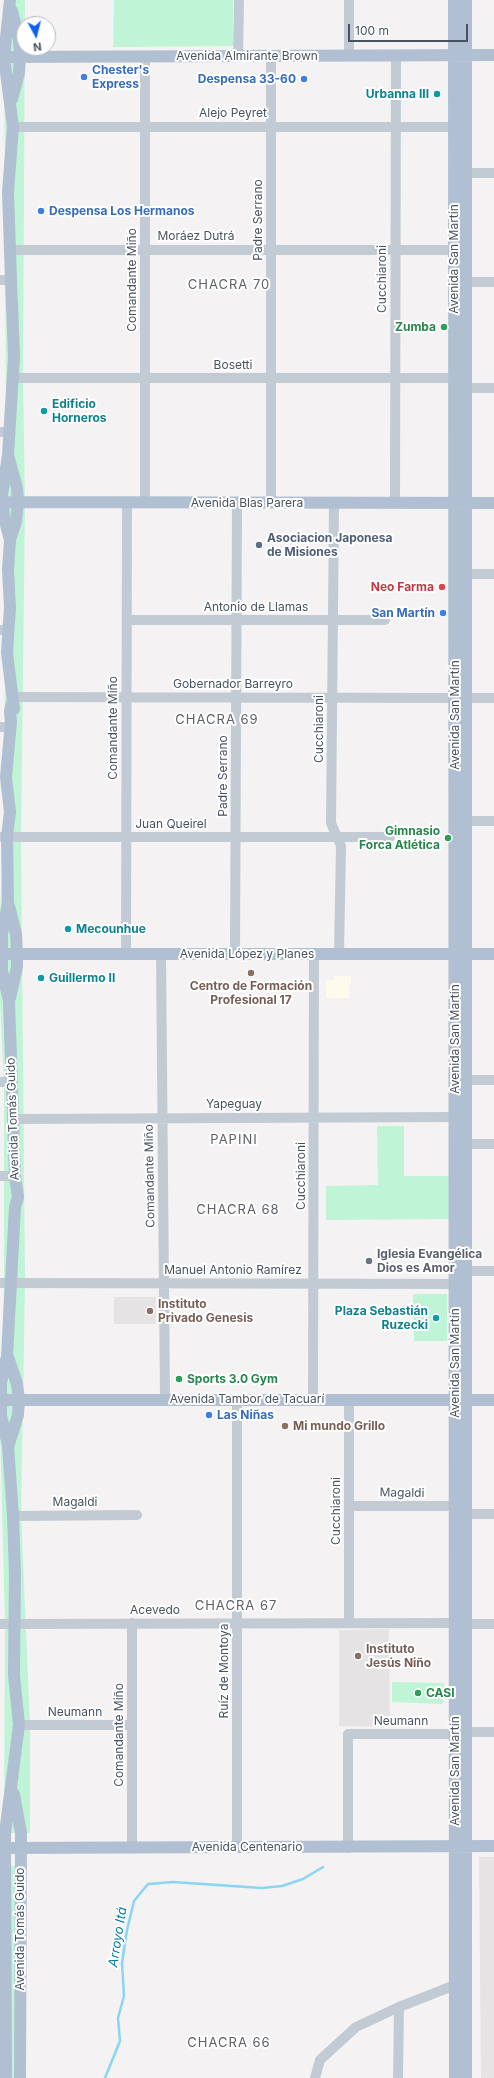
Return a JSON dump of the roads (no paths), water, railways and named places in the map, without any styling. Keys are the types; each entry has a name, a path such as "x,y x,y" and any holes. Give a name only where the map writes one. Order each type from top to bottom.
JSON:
{"main road":[{"name":"Avenida San Martín","path":"454,0 460,56 466,172 466,388 460,503 460,954 466,1080 467,1271 455,1506 460,1624 461,1846 466,2078"},
{"name":"Avenida San Martín","path":"460,1624 466,1514 455,1284 455,1117 466,821 460,698 466,574 460,503 454,378 454,127 466,0"},
{"name":"Avenida Tomás Guido","path":"4,2073 3,1848 18,1725 14,1675 13,1516 8,1446 1,1415 0,1400 7,1356 5,1282 15,1208 18,1197 15,1176 14,1119 6,1082 9,1002 16,967 17,953 16,934 8,903 4,837 10,812 6,777 7,725 15,711 12,700 4,630 10,608 8,570 10,540 16,521 18,503 17,488 8,455 4,432 14,357 8,192 12,127 11,104 2,57 10,3"},
{"name":"Avenida Tomás Guido","path":"10,3 19,40 20,57 19,73 11,104"},
{"name":"Avenida Almirante Brown","path":"2,57 494,56"},
{"name":"Avenida Tomás Guido","path":"8,455 1,502 10,540"},
{"name":"Avenida Blas Parera","path":"1,502 494,503"},
{"name":"Avenida Tomás Guido","path":"8,903 2,934 1,953 2,971 9,1002"},
{"name":"Avenida López y Planes","path":"1,953 494,954"},
{"name":"Avenida Tomás Guido","path":"7,1356 17,1384 19,1399 18,1415 8,1446"},
{"name":"Avenida Tambor de Tacuarí","path":"0,1400 494,1400"},
{"name":"Avenida Tomás Guido","path":"12,1781 21,1833 20,2078"},
{"name":"Avenida San Martín","path":"455,2078 455,1985 461,1846"},
{"name":"Avenida Centenario","path":"3,1848 348,1848 494,1846"}],"street":[{"path":"238,0 238,56"},
{"path":"349,0 349,56"},
{"name":"Padre Serrano","path":"270,56 271,503"},
{"name":"Cucchiaroni","path":"395,503 396,56"},
{"name":"Comandante Miño","path":"145,57 145,503"},
{"name":"Alejo Peyret","path":"12,127 454,127"},
{"path":"466,172 494,173"},
{"name":"Moráez Dutrá","path":"10,250 454,250"},
{"path":"0,280 12,280"},
{"path":"466,282 494,282"},
{"name":"Bosetti","path":"12,378 454,378"},
{"path":"466,388 494,388"},
{"name":"Comandante Miño","path":"126,954 127,503"},
{"name":"Padre Serrano","path":"235,953 236,503"},
{"name":"Cucchiaroni","path":"334,503 331,823 341,846 339,954"},
{"path":"466,574 494,574"},
{"name":"Antonio de Llamas","path":"127,620 384,620"},
{"name":"Gobernador Barreyro","path":"12,700 126,697 494,698"},
{"path":"466,821 494,821"},
{"name":"Juan Queirel","path":"4,837 390,837"},
{"name":"Comandante Miño","path":"161,954 165,1399"},
{"name":"Cucchiaroni","path":"313,1399 314,954"},
{"path":"466,1080 494,1080"},
{"name":"Yapeguay","path":"14,1119 455,1117"},
{"path":"466,1144 494,1144"},
{"path":"0,1176 15,1176"},
{"path":"467,1271 494,1271"},
{"name":"Manuel Antonio Ramírez","path":"5,1282 455,1284"},
{"name":"Ruíz de Montoya","path":"236,1399 237,1847"},
{"name":"Cucchiaroni","path":"349,1399 349,1622"},
{"name":"Magaldi","path":"349,1506 455,1506"},
{"path":"466,1514 494,1514"},
{"name":"Magaldi","path":"13,1516 137,1515"},
{"name":"Acevedo","path":"0,1624 349,1622 494,1624"},
{"name":"Comandante Miño","path":"132,1623 132,1847"},
{"name":"Neumann","path":"18,1725 132,1725"},
{"name":"Neumann","path":"348,1848 348,1734 494,1732"},
{"path":"315,2078 320,2060 356,2027 399,2007 455,1985"},
{"path":"398,2078 399,2007"}],"waterway":[{"name":"Arroyo Itá","path":"105,2078 120,2041 118,2018 124,1996 122,1963 127,1930 134,1901 148,1884 173,1882 262,1888 282,1886 303,1879 323,1867"}],"place":[{"name":"Chester's Express","path":"84,77"},
{"name":"Despensa 33-60","path":"304,79"},
{"name":"Urbanna III","path":"437,94"},
{"name":"Despensa Los Hermanos","path":"41,211"},
{"name":"Zumba","path":"444,327"},
{"name":"Edificio Horneros","path":"44,411"},
{"name":"Asociacion Japonesa de Misiones","path":"259,545"},
{"name":"Neo Farma","path":"442,587"},
{"name":"San Martín","path":"443,613"},
{"name":"Gimnasio Forca Atlética","path":"448,838"},
{"name":"Mecounhue","path":"68,929"},
{"name":"Centro de Formación Profesional 17","path":"251,973"},
{"name":"Guillermo II","path":"41,978"},
{"name":"Iglesia Evangélica Dios es Amor","path":"369,1261"},
{"name":"Instituto Privado Genesis","path":"150,1311"},
{"name":"Plaza Sebastián Ruzecki","path":"436,1318"},
{"name":"Sports 3.0 Gym","path":"179,1379"},
{"name":"Las Niñas","path":"209,1415"},
{"name":"Mi mundo Grillo","path":"285,1426"},
{"name":"Instituto Jesús Niño","path":"358,1656"},
{"name":"CASI","path":"418,1693"}],"district":[{"name":"CHACRA 70","path":"229,285"},
{"name":"CHACRA 69","path":"217,720"},
{"name":"PAPINI","path":"234,1140"},
{"name":"CHACRA 68","path":"238,1210"},
{"name":"CHACRA 67","path":"236,1606"},
{"name":"CHACRA 66","path":"229,2043"}]}
